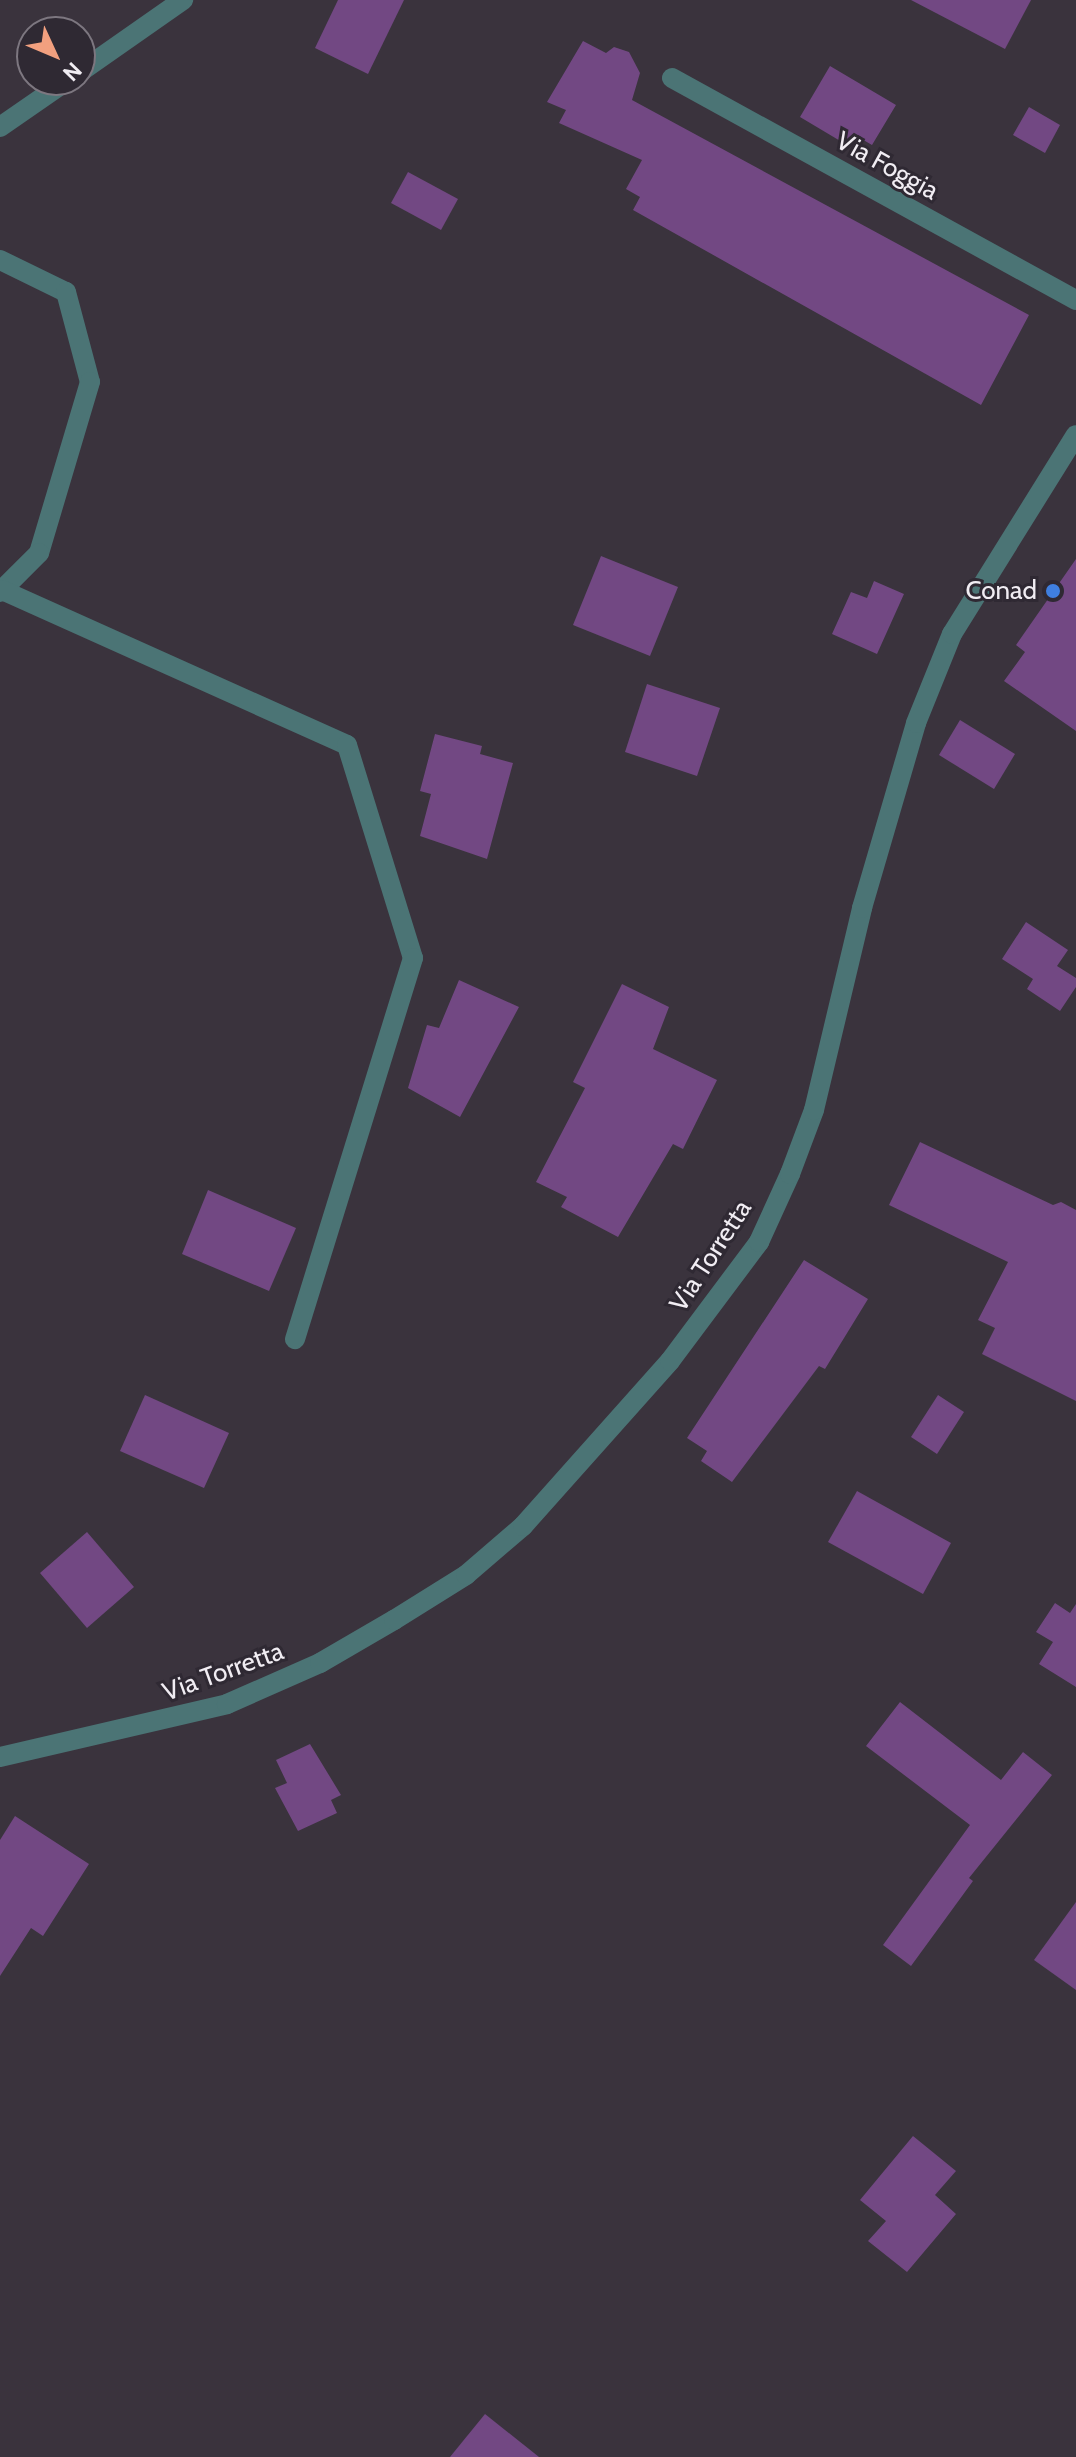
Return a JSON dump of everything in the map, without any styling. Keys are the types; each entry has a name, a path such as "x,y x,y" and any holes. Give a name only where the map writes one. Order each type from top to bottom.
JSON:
{"street":[{"path":"96,61 183,0"},
{"name":"Via Foggia","path":"672,78 1076,300"},
{"path":"0,127 45,96"},
{"path":"0,260 66,292 90,382 39,553 1,591 347,745 413,958 295,1339"},
{"name":"Via Torretta","path":"0,1757 227,1704 320,1663 394,1620 466,1575 523,1526 670,1361 759,1242 790,1174 814,1110 862,908 916,723 952,634 1076,435"}],"building":[{"path":"338,0 404,0 368,74 315,48"},
{"path":"911,0 1031,0 1005,49"},
{"path":"583,41 606,53 614,47 629,52 640,73 632,100 1029,315 981,405 633,210 640,197 626,189 642,160 559,123 566,110 547,102"},
{"path":"830,66 896,105 872,145 853,134 847,145 800,117"},
{"path":"1029,107 1060,125 1045,153 1013,135"},
{"path":"408,172 458,199 441,230 391,203"},
{"path":"601,556 678,587 650,656 573,625"},
{"path":"1076,559 1076,731 1004,681 1025,652 1016,645"},
{"path":"874,581 904,594 877,654 832,634 851,592 867,598"},
{"path":"647,684 720,708 697,776 625,752"},
{"path":"960,720 1015,754 994,789 939,755"},
{"path":"435,734 482,746 480,754 513,763 487,859 420,836 431,794 420,791"},
{"path":"1026,922 1068,950 1057,966 1076,978 1076,987 1060,1011 1027,989 1033,979 1002,959"},
{"path":"459,980 519,1007 460,1117 408,1088 427,1025 439,1028"},
{"path":"622,984 669,1007 653,1049 717,1080 683,1149 673,1144 618,1237 561,1207 567,1197 536,1182 585,1088 573,1082"},
{"path":"920,1142 1053,1205 1061,1202 1076,1210 1076,1401 982,1354 995,1328 978,1320 1008,1262 889,1205"},
{"path":"208,1190 296,1228 269,1291 182,1254"},
{"path":"804,1260 868,1299 825,1369 819,1366 732,1482 701,1461 707,1451 687,1438"},
{"path":"145,1395 229,1433 204,1488 120,1451"},
{"path":"938,1395 964,1412 937,1454 911,1437"},
{"path":"857,1491 951,1543 923,1594 828,1542"},
{"path":"87,1532 134,1587 87,1628 40,1573"},
{"path":"1055,1603 1070,1613 1076,1604 1076,1687 1039,1664 1053,1642 1036,1632"},
{"path":"900,1702 1001,1780 1023,1752 1052,1775 969,1878 973,1881 911,1966 883,1945 970,1825 866,1746"},
{"path":"310,1744 341,1795 331,1800 337,1813 298,1831 275,1788 287,1783 276,1760"},
{"path":"15,1816 89,1864 43,1936 31,1928 0,1976 0,1840"},
{"path":"1076,1902 1076,1990 1034,1960"},
{"path":"913,2136 956,2171 935,2195 956,2214 907,2272 868,2241 886,2221 860,2200"},
{"path":"485,2414 539,2457 450,2457"}],"place":[{"name":"Conad","path":"1053,591"}]}
